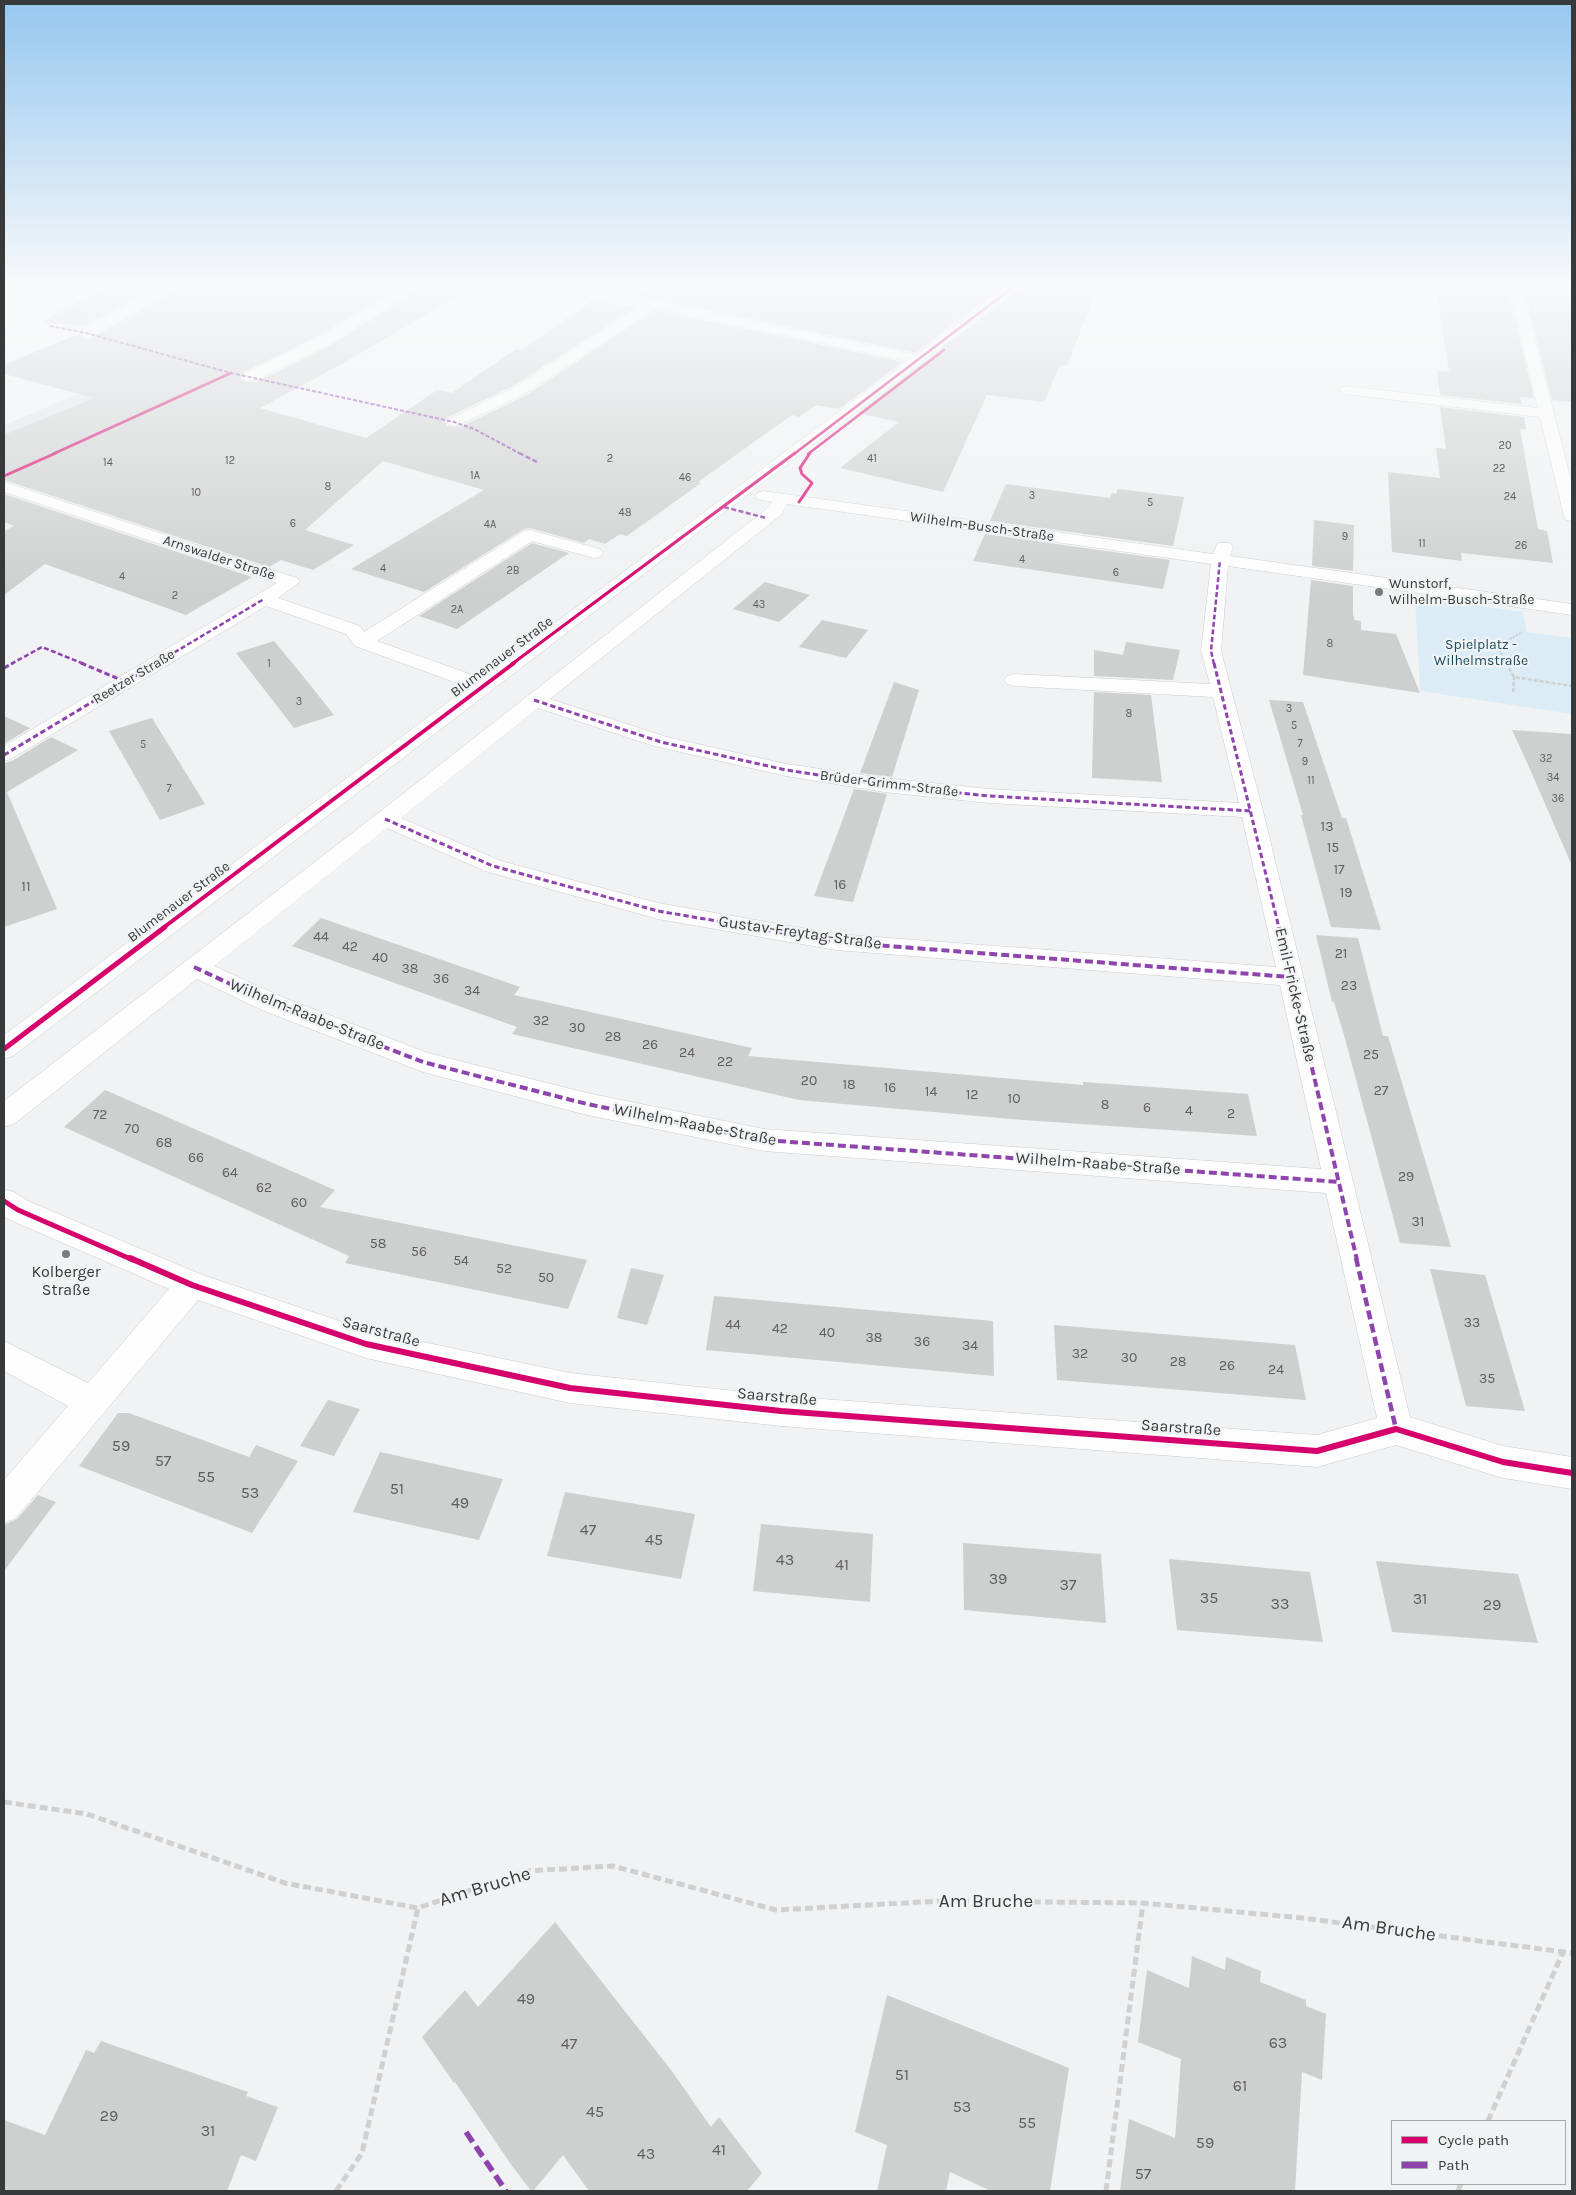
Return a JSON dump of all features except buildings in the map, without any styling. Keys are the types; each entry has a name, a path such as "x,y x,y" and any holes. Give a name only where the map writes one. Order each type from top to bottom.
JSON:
{"street":[{"path":"454,422 523,387"},
{"name":"Blumenauer Straße","path":"4,1049 879,387"},
{"path":"1540,387 1572,516"},
{"path":"1344,390 1546,412"},
{"name":"Wilhelm-Busch-Straße","path":"752,484 782,500 1572,594"},
{"name":"Wilhelm-Busch-Straße","path":"752,484 1222,553 1572,609"},
{"name":"Arnswalder Straße","path":"4,487 291,582 264,599"},
{"path":"4,1116 385,820 776,510 782,500"},
{"path":"362,642 530,534 594,553"},
{"name":"Emil-Fricke-Straße","path":"1222,553 1211,650 1252,811 1340,1182 1396,1429"},
{"name":"Arnswalder Straße","path":"264,599 352,630 362,642 482,686"},
{"name":"Reetzer Straße","path":"4,755 264,599"},
{"path":"1014,680 1221,691"},
{"name":"Brüder-Grimm-Straße","path":"534,700 661,742 786,770 884,785 989,796 1252,811"},
{"name":"Gustav-Freytag-Straße","path":"385,820 493,866 658,912 836,942 1290,977"},
{"name":"Wilhelm-Raabe-Straße","path":"194,967 273,1004 422,1062 587,1104 764,1140 1340,1182"},
{"name":"Saarstraße","path":"4,1201 18,1210 192,1285 366,1344 570,1388 781,1411 1317,1450 1396,1429"},
{"path":"4,1506 192,1285"},
{"path":"4,1355 92,1402"},
{"path":"1396,1429 1503,1462 1572,1473"}],"path":[{"path":"1513,692 1514,677 1497,646 1531,628 1526,603"},
{"path":"1514,677 1572,686"},
{"path":"1106,2191 1144,1903"},
{"path":"1488,2120 1563,1952"}],"shaded area":[{"path":"92,388 150,406 15,465 4,461 4,425"}],"green space":[{"name":"Spielplatz - Wilhelmstraße","path":"1415,597 1523,612 1527,632 1572,638 1572,714 1420,691"}],"marked path":[{"path":"297,387 454,422 474,429 537,462"},
{"path":"724,507 766,518"},
{"path":"1220,560 1211,651 1252,811 1396,1429"},
{"path":"4,755 264,599"},
{"path":"4,668 42,647 126,682"},
{"path":"534,700 661,742 786,770 884,785 989,796 1252,811"},
{"path":"385,819 493,866 658,911 836,942 1290,977"},
{"path":"194,967 273,1004 423,1062 587,1104 764,1140 1340,1182"},
{"path":"466,2132 506,2191"}],"cycle path":[{"path":"4,476 199,387"},
{"path":"4,1049 881,387"},
{"path":"799,502 812,483 802,474 800,468 807,455 895,387"},
{"path":"4,1201 18,1210 192,1285 366,1344 570,1388 781,1411 1317,1451 1396,1429 1503,1462 1572,1473"}],"place":[{"name":"Wunstorf, Wilhelm-Busch-Straße","path":"1379,592"},
{"name":"Kolberger Straße","path":"66,1254"}]}
